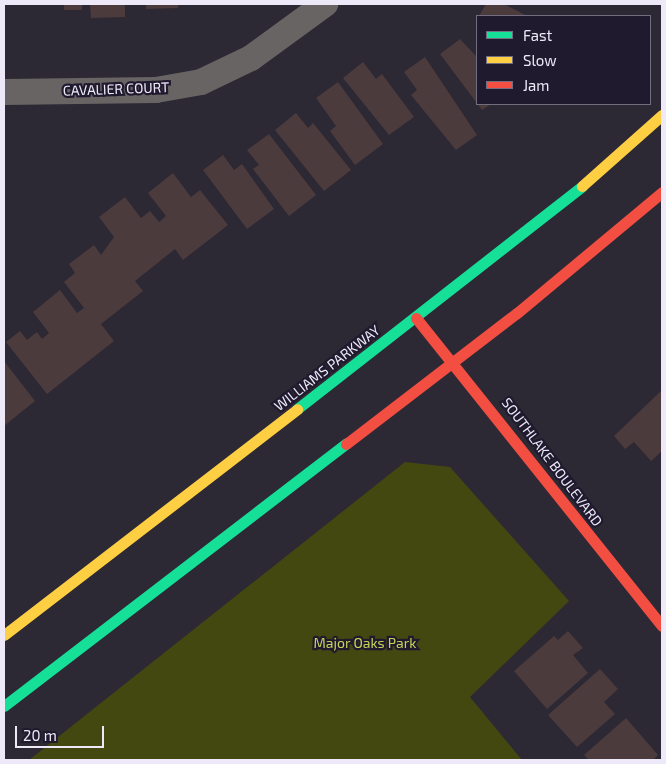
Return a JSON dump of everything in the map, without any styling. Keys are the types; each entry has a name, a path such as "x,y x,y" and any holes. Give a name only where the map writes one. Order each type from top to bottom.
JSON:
{"main road":[{"name":"WILLIAMS PARKWAY","path":"4,636 552,213 662,115"},
{"path":"4,706 606,243 662,192"},
{"name":"SOUTHLAKE BOULEVARD","path":"416,318 662,626"}],"street":[{"name":"CAVALIER COURT","path":"4,92 156,90 201,82 251,58 325,4"}],"green space":[{"name":"Major Oaks Park","path":"405,462 450,467 569,601 470,697 522,760 29,760"}],"building":[{"path":"64,4 82,4 82,10 64,10"},
{"path":"90,4 125,4 125,17 91,18"},
{"path":"146,4 178,4 178,8 146,9"},
{"path":"486,4 504,4 525,15 480,15"},
{"path":"460,39 476,56 476,102 440,54"},
{"path":"425,57 477,135 456,150 411,95 417,90 404,72"},
{"path":"363,62 376,79 382,74 414,117 389,135 343,78"},
{"path":"338,82 383,144 355,165 330,131 336,126 316,98"},
{"path":"479,105 490,105 482,110"},
{"path":"296,113 308,128 313,123 351,170 324,191 275,130"},
{"path":"269,134 316,195 289,216 253,169 259,165 247,150"},
{"path":"223,155 234,170 242,164 274,209 247,229 203,170"},
{"path":"173,173 191,197 200,190 228,225 183,260 175,249 135,281 143,291 101,324 114,341 47,394 6,342 20,331 27,340 37,332 42,339 49,333 33,312 60,290 77,313 84,308 64,282 75,273 69,264 94,245 101,255 114,237 99,217 125,197 141,218 150,211 159,222 166,216 148,193"},
{"path":"4,361 35,401 4,426"},
{"path":"662,390 662,451 651,461 634,442 625,449 614,436"},
{"path":"568,631 583,648 573,655 588,673 547,709 514,671 554,636 558,640"},
{"path":"600,669 618,689 604,702 615,714 577,747 548,715"},
{"path":"626,718 658,755 653,760 589,760 584,755"}],"traffic: fast":[{"path":"297,409 582,186"},
{"path":"4,706 346,444"}],"traffic: slow":[{"path":"582,186 662,115"},
{"path":"4,635 297,409"}],"traffic: jam":[{"path":"346,444 517,313 662,192"},
{"path":"416,318 662,626"}]}
